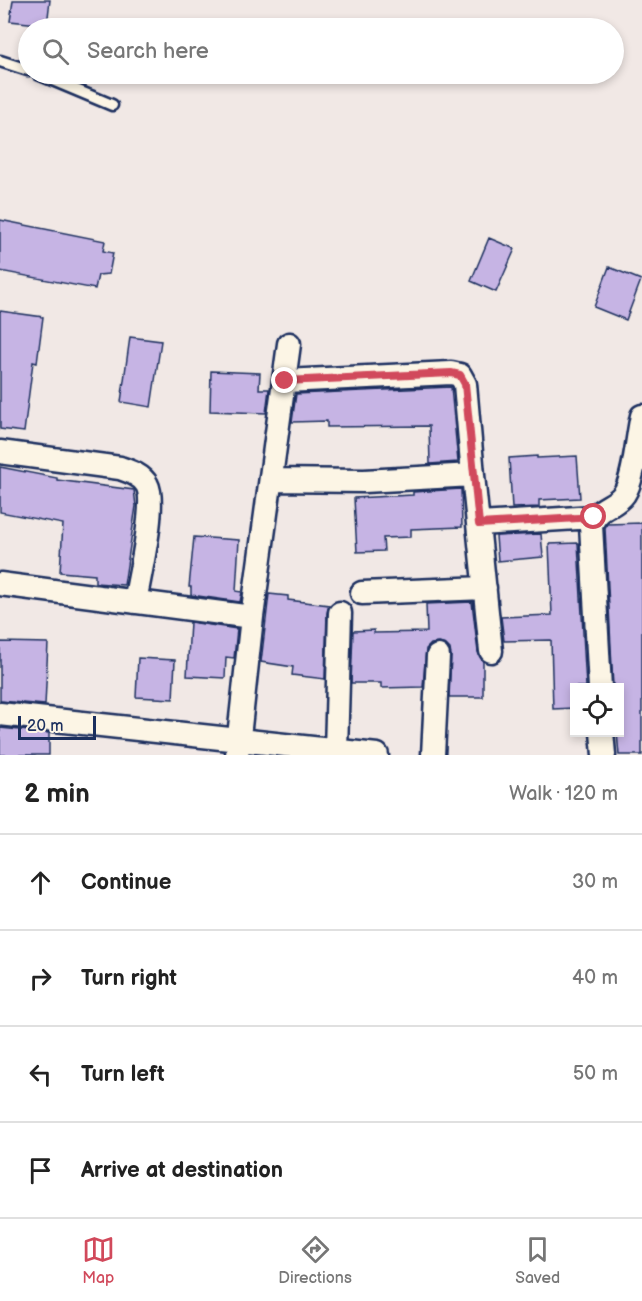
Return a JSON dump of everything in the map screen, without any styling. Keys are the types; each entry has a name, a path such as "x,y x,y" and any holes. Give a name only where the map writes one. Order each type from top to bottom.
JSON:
{"street":[{"path":"238,747 252,617 289,344"},
{"path":"285,381 451,373 460,375 465,384 491,651"},
{"path":"479,524 594,517 633,496 629,480 642,416"},
{"path":"0,452 120,468 134,473 147,484 151,501 135,602"},
{"path":"271,480 364,481 473,475"},
{"path":"594,517 591,525 600,683"},
{"path":"0,584 252,617"},
{"path":"362,593 485,588"},
{"path":"336,750 340,613"},
{"path":"433,755 438,656"},
{"path":"0,714 238,747 336,750 377,755"},
{"path":"602,737 604,755"}],"lane":[{"path":"0,61 18,67"},
{"path":"62,84 112,105"}],"building":[{"path":"13,0 50,0 48,18 18,18 18,22 10,21"},
{"path":"0,220 105,241 103,251 113,253 109,274 98,275 95,289 0,271"},
{"path":"489,238 515,249 496,292 471,281"},
{"path":"609,267 641,280 626,320 594,307"},
{"path":"0,311 43,317 37,363 33,362 24,432 0,429"},
{"path":"130,337 161,341 151,407 121,402"},
{"path":"211,371 260,373 259,389 269,389 266,413 210,411"},
{"path":"451,387 458,462 430,464 429,426 327,427 327,421 292,422 296,394"},
{"path":"537,456 537,458 577,456 580,498 539,500 539,507 512,508 509,458"},
{"path":"0,467 57,478 57,480 134,490 136,506 124,585 95,583 95,575 60,572 63,524 0,512"},
{"path":"461,489 462,527 411,529 411,537 383,538 384,551 357,552 354,498 413,495 413,492"},
{"path":"642,523 642,755 619,755 617,737 624,737 624,683 613,683 605,528 607,524"},
{"path":"541,534 543,557 498,561 496,536"},
{"path":"194,537 239,540 236,591 242,592 240,602 191,595 191,587 189,587"},
{"path":"578,543 586,683 570,683 570,708 553,709 551,640 504,641 501,617 552,615 549,544"},
{"path":"269,594 288,596 288,600 329,605 325,679 292,675 293,667 261,662"},
{"path":"472,602 478,652 483,662 483,697 449,697 450,649 439,643 431,644 426,649 423,687 381,688 381,683 351,683 353,631 427,632 426,604"},
{"path":"190,622 237,629 234,658 226,657 225,678 187,676"},
{"path":"0,642 48,643 45,705 0,701"},
{"path":"138,658 175,660 173,699 136,697"},
{"path":"0,728 49,733 49,755 0,755"}],"route":[{"path":"285,381 451,373 460,375 465,384 479,524 594,517"}]}
